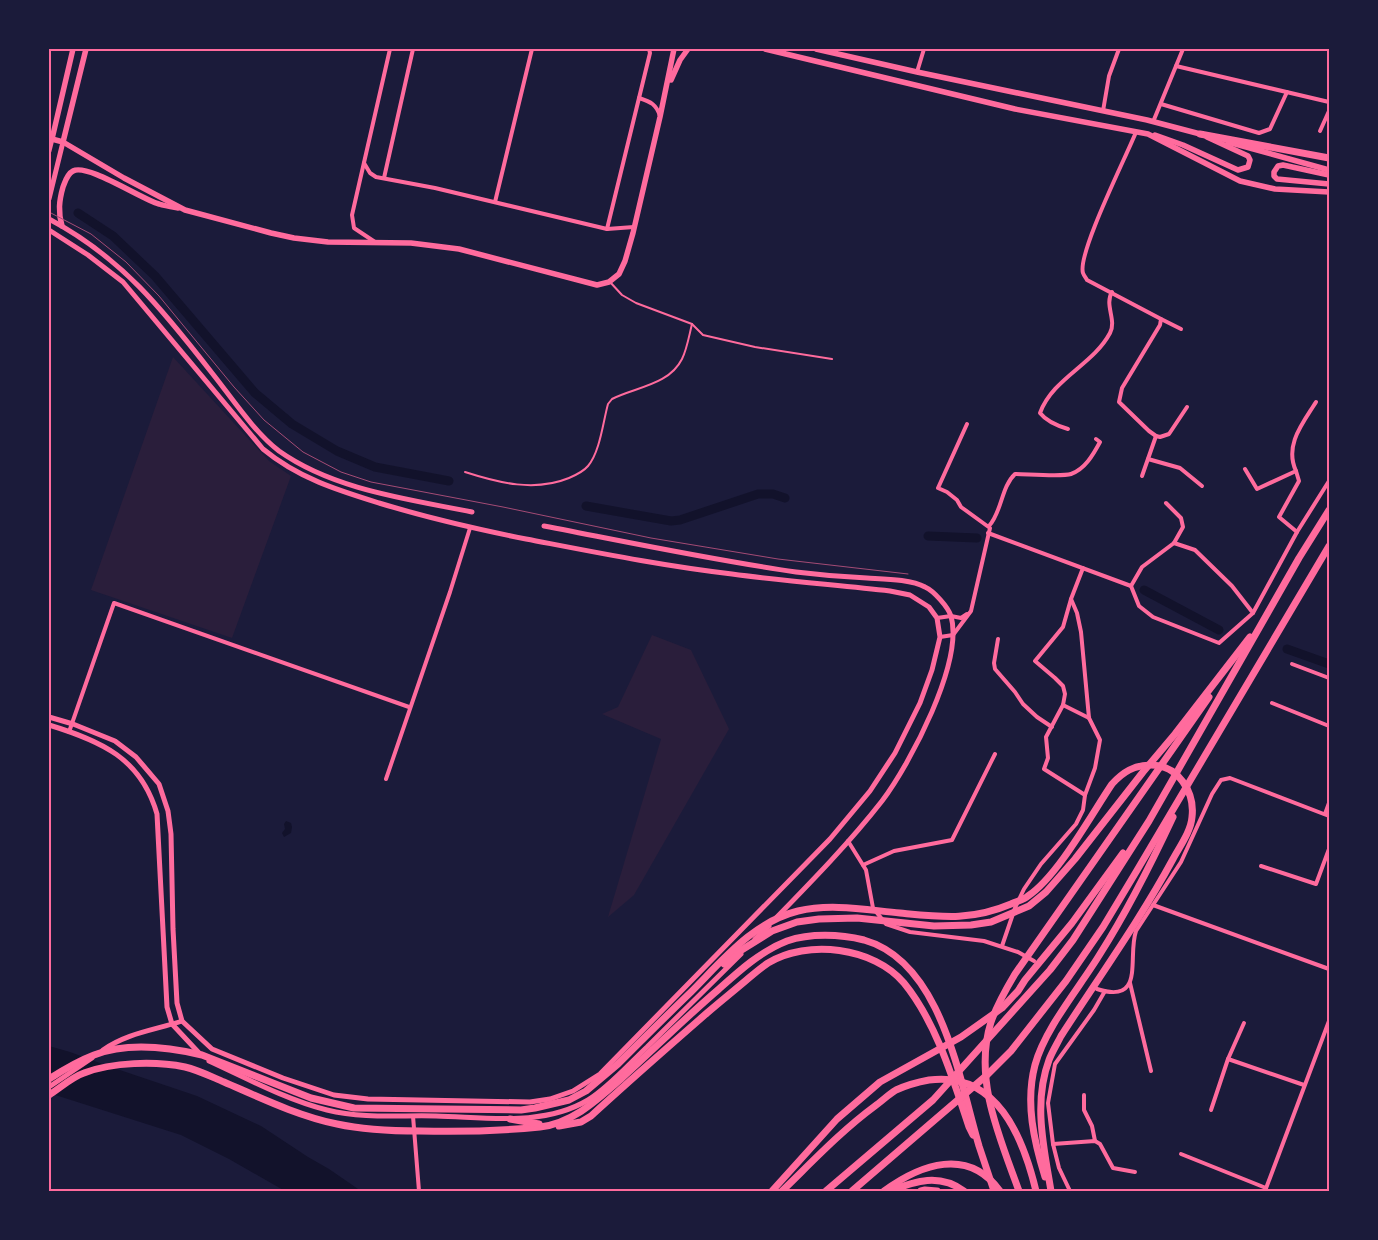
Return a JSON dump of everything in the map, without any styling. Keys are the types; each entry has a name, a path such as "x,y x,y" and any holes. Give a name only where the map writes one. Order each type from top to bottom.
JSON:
{"highway":[{"path":"1200,134 1329,158"},
{"path":"826,1191 933,1100 1050,970 1094,909 1168,787 1329,510"},
{"path":"852,1191 950,1108 1005,1057 1042,1013 1094,941 1234,709 1329,546"},
{"path":"693,990 748,946 772,931 797,922 819,918 857,918 934,926 971,925 991,922 1029,906 1046,892 1075,859 1267,615"},
{"path":"1019,1191 991,1109 985,1069 988,1035 995,1011 1015,974 1267,615"},
{"path":"49,1079 95,1054 136,1047 202,1055 311,1098 354,1108 521,1110 570,1100 586,1091 618,1064 737,945 772,921 798,911 818,908 858,909 937,917 971,916 993,911 1028,897 1044,882 1066,854 1112,784 1120,775 1141,765 1159,765 1176,774 1189,790 1192,800 1192,819 1159,885 1061,1036 1049,1058 1043,1077 1040,1128 1050,1191"},
{"path":"1050,1191 1036,1143 1030,1108 1030,1095 1035,1065 1041,1050 1064,1010 1124,915 1195,771"},
{"path":"775,1190 837,1119 880,1082 985,1022 1002,1008 1018,991 1119,865"},
{"path":"49,1095 83,1073 120,1064 152,1064 186,1067 310,1118 338,1125 381,1130 475,1132 543,1126 567,1121 607,1091 702,1004 766,951 789,940 812,936 840,935 867,941 892,954 913,972 934,1005 952,1050 979,1147 994,1191"},
{"path":"510,1118 557,1126 575,1124 591,1116 689,1028 768,963 792,952 821,948 844,950 868,958 902,981 917,1000 928,1021 969,1127 979,1147"},
{"path":"775,1190 861,1116 896,1090 916,1082 941,1079 963,1082 978,1088 1000,1106 1011,1122 1020,1142 1036,1191"},
{"path":"886,1191 903,1178 919,1170 947,1164 959,1164 980,1172 990,1178 1000,1191"},
{"path":"886,1191 931,1180 942,1180 964,1191"},
{"path":"921,1191 937,1191"}],"main road":[{"path":"49,150 50,138 73,49"},
{"path":"49,199 86,49"},
{"path":"62,226 59,208 64,183 72,171 78,170 92,172 159,204 294,238 328,242 376,244 411,242 459,249 597,285 609,282 619,274 625,260 660,117 674,49"},
{"path":"665,95 680,60 688,49"},
{"path":"765,49 1015,109 1160,136 1238,170 1248,167 1250,160 1248,156 1200,134"},
{"path":"816,49 1153,122 1329,170"},
{"path":"1148,134 1240,180 1274,189 1329,192"},
{"path":"50,138 63,142 124,178 185,210"},
{"path":"1329,175 1283,166 1278,166 1274,172 1274,176 1277,179 1329,184"},
{"path":"49,219 94,246 114,262 146,293 253,424 278,450 313,470 342,482 406,499 472,512"},
{"path":"49,230 88,255 123,282 264,449 276,459 308,479 338,491 470,528 638,560 722,573 910,594 929,607 937,618 940,637 932,670 920,703 895,753 864,798 830,840 600,1074 573,1091 550,1099 530,1102 406,1101 351,1098 283,1078 212,1049 182,1021 177,1003 171,834 168,811 159,784 136,757 115,741 73,724 49,717"},
{"path":"49,725 100,744 132,768 147,786 157,814 167,1007 172,1024 205,1059 280,1093 328,1110 382,1117 510,1118 558,1112 574,1107 589,1099 623,1070 720,975 825,867 882,801 903,770 933,711 946,672 953,635 951,616 948,609 926,587 913,583 888,579 798,572 544,526"},
{"path":"49,1088 111,1045 136,1033 182,1021"}],"street":[{"path":"376,244 354,228 352,215 390,49"},
{"path":"384,178 413,49"},
{"path":"496,202 532,49"},
{"path":"607,229 650,53 649,49"},
{"path":"917,72 924,49"},
{"path":"1103,111 1109,76 1119,49"},
{"path":"1153,122 1183,49"},
{"path":"1176,66 1329,102"},
{"path":"1161,104 1259,133 1270,129 1287,92"},
{"path":"639,98 652,102 657,107 660,117"},
{"path":"1320,131 1329,111"},
{"path":"1136,132 1104,202 1084,260 1083,273 1088,280 1180,329"},
{"path":"364,163 370,173 376,177 435,188 607,229 634,227"},
{"path":"1068,429 1044,418 1040,413 1045,400 1059,384 1096,351 1111,331 1112,317 1108,298 1112,292"},
{"path":"1161,319 1160,325 1122,388 1119,402 1156,436 1169,434 1187,407"},
{"path":"1297,532 1280,517 1299,481 1292,461 1294,437 1316,402"},
{"path":"967,424 938,488 958,500 964,510 989,526"},
{"path":"1142,476 1156,436"},
{"path":"940,637 953,635 971,611 989,526 996,517 1010,479 1015,474 1070,474 1080,469 1091,458 1100,442 1096,439"},
{"path":"1148,459 1180,468 1202,486"},
{"path":"1245,469 1257,490 1296,470"},
{"path":"988,533 1131,586 1139,606 1153,617 1219,643 1253,613 1297,532 1329,481"},
{"path":"1131,586 1142,567 1174,543 1183,527 1181,518 1166,503"},
{"path":"386,779 470,528"},
{"path":"1174,543 1196,550 1232,586 1253,613"},
{"path":"1083,568 1071,599 1063,628 1035,661 1063,686 1065,694 1063,705 1046,737 1048,758 1044,769 1085,795"},
{"path":"1002,946 1024,889 1041,864 1076,824 1083,810 1085,795 1095,768 1100,740 1089,718 1081,632 1077,613 1071,599"},
{"path":"70,732 114,603 409,707"},
{"path":"937,618 951,616 961,618 971,611"},
{"path":"998,639 994,663 995,669 1023,704 1052,727"},
{"path":"1292,664 1329,678"},
{"path":"1272,703 1329,726"},
{"path":"1063,705 1089,718"},
{"path":"863,865 894,851 952,840 995,754"},
{"path":"1151,1071 1130,983 1133,971 1134,938 1139,925 1181,862 1216,786 1221,780 1230,778 1327,815 1329,803"},
{"path":"848,841 863,865 870,887 873,908 886,924 899,930 984,941 1002,946 1034,961"},
{"path":"1261,866 1316,884 1329,849"},
{"path":"1153,905 1329,969"},
{"path":"1097,989 1115,993 1122,991 1130,983"},
{"path":"1070,1191 1059,1168 1053,1144 1048,1102 1055,1064 1094,1010 1105,991"},
{"path":"1180,1154 1265,1190 1329,1021"},
{"path":"1212,1110 1228,1059 1244,1023"},
{"path":"1228,1059 1304,1086"},
{"path":"1084,1095 1084,1110 1092,1126 1095,1141"},
{"path":"413,1116 419,1191"},
{"path":"1053,1144 1095,1141 1100,1144 1113,1168 1135,1172"}],"lane":[{"path":"609,282 622,295 636,303 692,324 703,335 755,347 832,359"},
{"path":"465,472 495,482 531,486 554,483 579,474 588,466 596,452 608,404 612,399 665,378 678,368 692,324"}],"shaded area":[{"path":"173,357 269,461 291,476 232,638 91,590"},
{"path":"652,635 691,650 729,729 634,895 608,917 661,739 602,714 618,707"},
{"path":"286,821 291,823 292,827 291,833 284,837 282,833 285,829 284,824"},
{"path":"49,1046 197,1096 261,1126 361,1191 285,1191 229,1159 181,1135 49,1093"}],"waterway":[{"path":"78,213 113,236 155,276 255,393 292,424 337,451 375,467 449,481"},
{"path":"586,506 671,521 680,520 758,494 773,494 785,498"},
{"path":"928,536 977,538"},
{"path":"1144,590 1219,630"},
{"path":"1287,649 1329,664"}],"tram line":[{"path":"49,212 91,234 126,262 159,296 234,387 264,420 303,452 341,472 371,482 651,538 778,559 908,574"}]}
